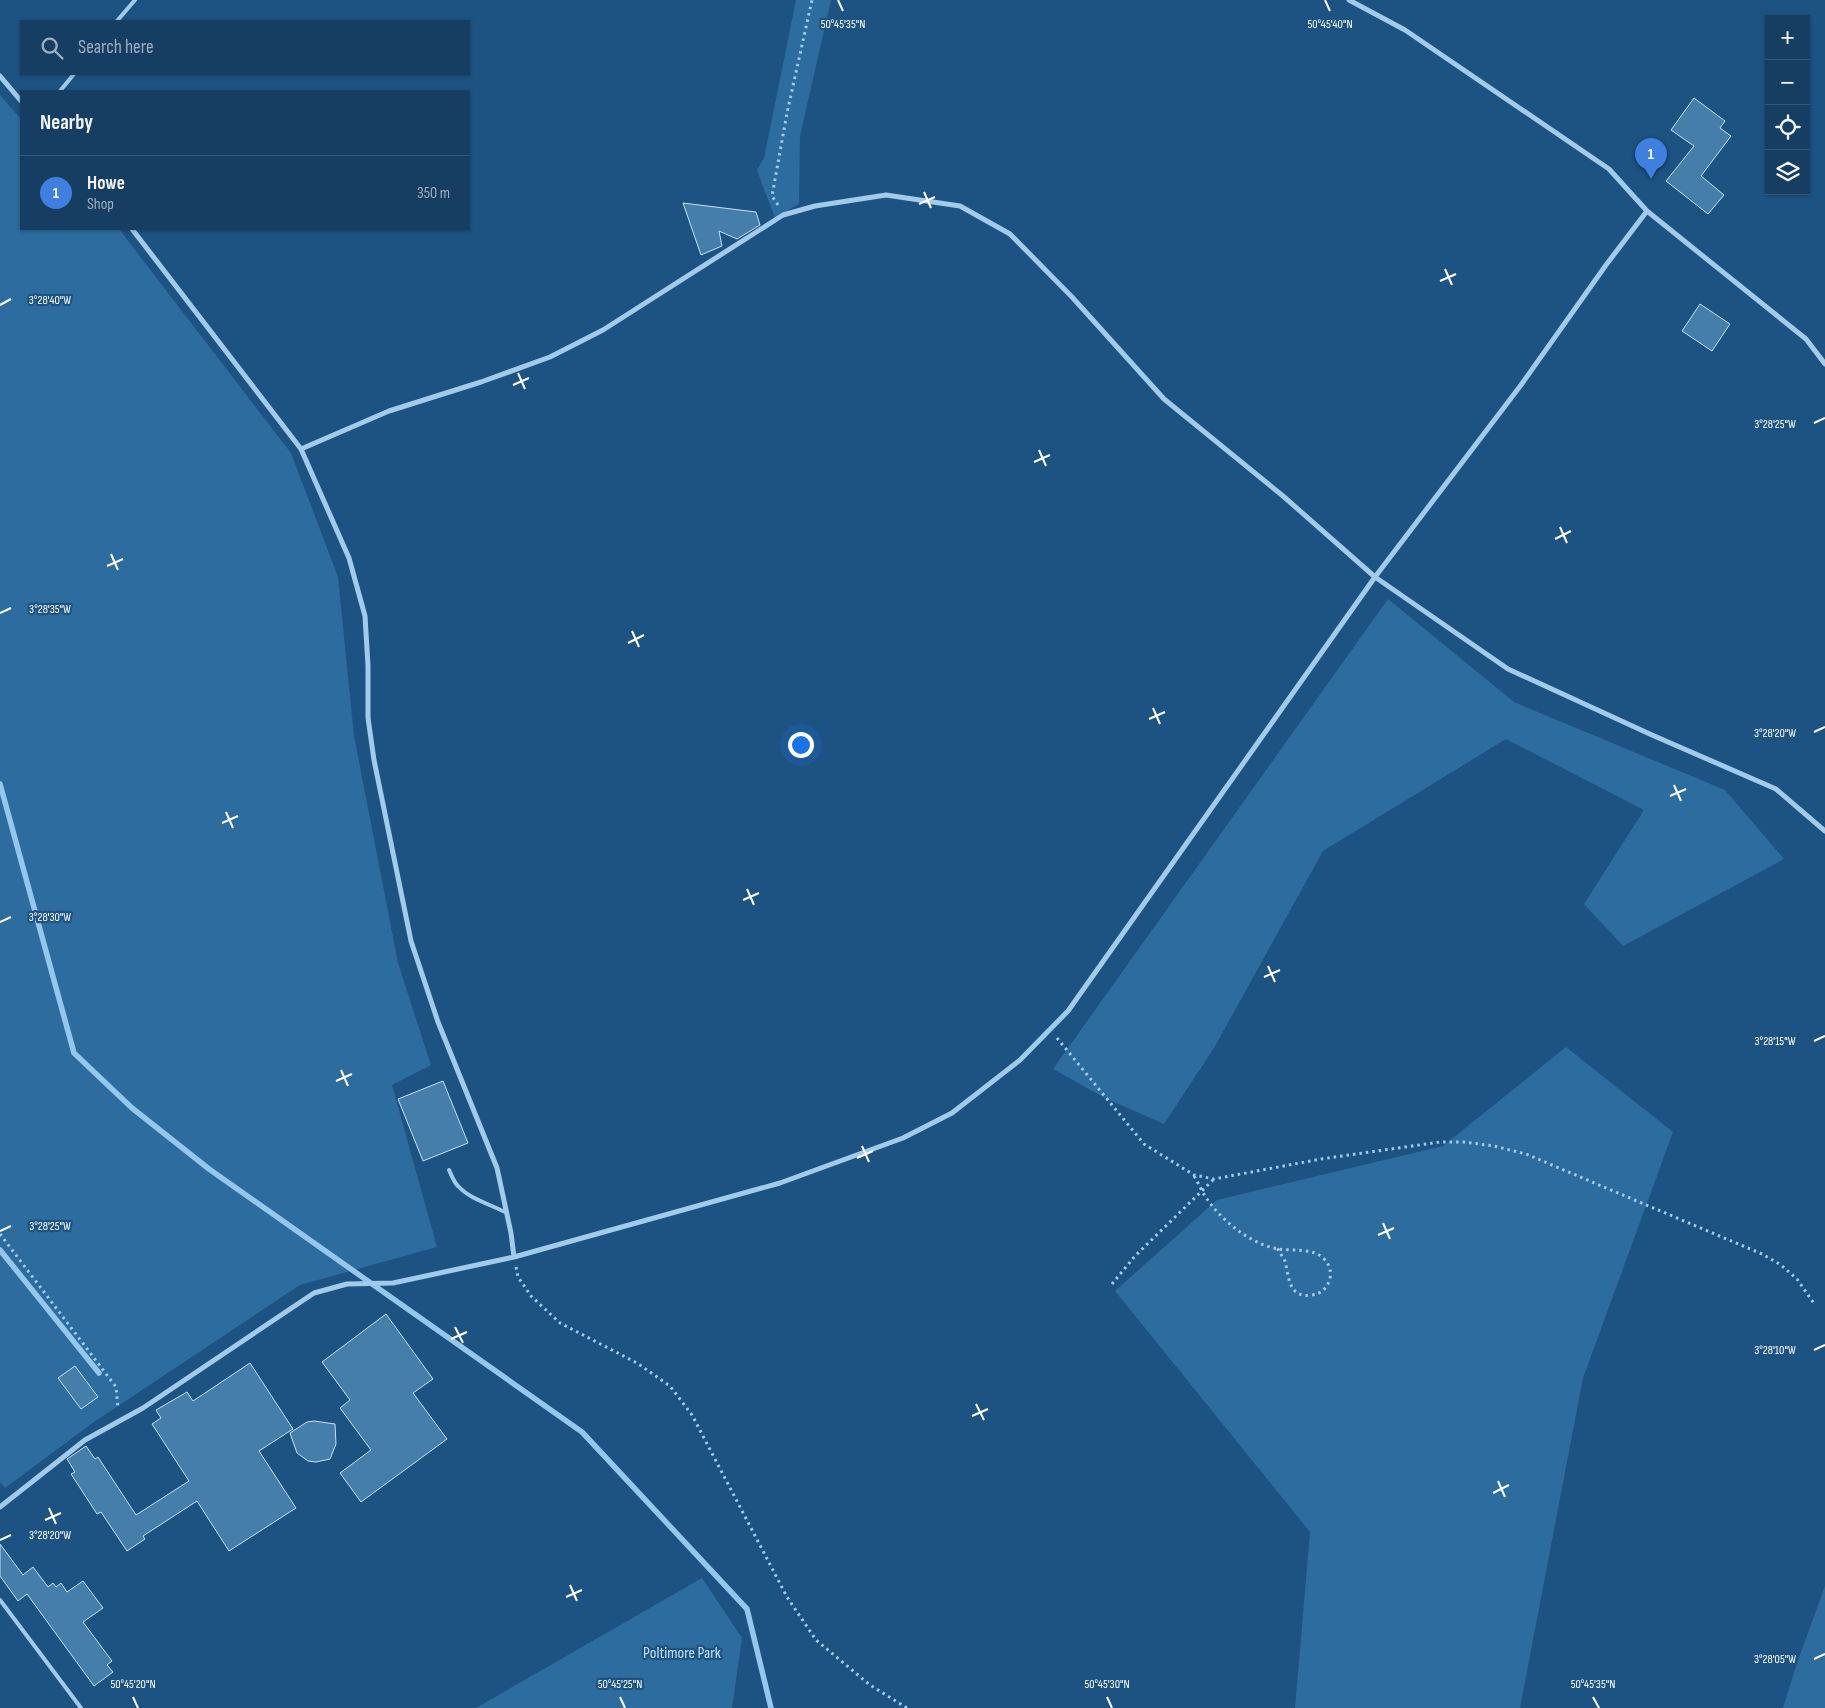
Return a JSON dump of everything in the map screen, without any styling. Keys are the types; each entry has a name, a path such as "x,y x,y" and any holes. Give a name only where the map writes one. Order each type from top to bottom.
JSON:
{"street":[{"path":"1349,0 1405,30 1610,169 1647,210 1806,339 1825,364"},
{"path":"0,76 20,100"},
{"path":"301,449 389,411 481,382 550,357 603,330 783,215 816,206 886,195 960,206 1010,234 1072,297 1164,398 1283,496 1375,577 1508,668 1652,735 1776,789 1825,831"},
{"path":"0,1507 85,1440 143,1408 314,1293 347,1284 393,1283 514,1256 780,1183 903,1138 952,1113 1020,1060 1074,1003 1375,577 1521,385 1647,210"},
{"path":"133,230 301,449 349,558 365,616 368,666 368,718 374,760 411,941 438,1022 497,1168 514,1256"}],"lane":[{"path":"118,20 135,0"},
{"path":"61,90 73,75"},
{"path":"449,1170 457,1186 470,1196 507,1213"},
{"path":"0,1600 81,1708"}],"path":[{"path":"783,215 772,196 787,113 812,0"},
{"path":"1051,1029 1144,1144 1194,1175 1214,1179 1321,1159 1440,1142 1464,1142 1494,1146 1526,1154 1762,1254 1781,1265 1797,1279 1815,1305"},
{"path":"1194,1175 1202,1191 1217,1211 1230,1223 1258,1242 1277,1248 1315,1253 1322,1256 1330,1269 1328,1284 1324,1290 1310,1296 1296,1292 1291,1286 1284,1259 1277,1248"},
{"path":"1112,1284 1135,1256 1214,1179"},
{"path":"0,1234 116,1387 119,1421"},
{"path":"514,1256 518,1277 531,1296 560,1323 637,1363 670,1386 692,1415 787,1598 816,1640 870,1685 907,1708"}],"green space":[{"path":"796,0 831,0 800,136 799,204 775,218 757,170 764,158"},
{"path":"0,95 20,118 20,230 120,230 291,453 338,577 354,736 398,963 431,1065 392,1085 437,1247 300,1285 94,1422 5,1488 0,1482"},
{"path":"1388,599 1514,702 1725,790 1784,859 1623,946 1584,904 1644,810 1506,739 1323,851 1214,1048 1164,1124 1105,1098 1053,1069"},
{"path":"1566,1047 1673,1132 1583,1378 1520,1708 1295,1708 1310,1532 1115,1291 1217,1200 1443,1146"},
{"name":"Poltimore Park","path":"702,1578 742,1638 732,1708 476,1708"},
{"path":"1825,1586 1825,1708 1783,1708 1797,1663"}],"building":[{"path":"1694,98 1725,121 1720,128 1731,136 1701,176 1724,195 1708,214 1666,181 1694,146 1671,130"},
{"path":"683,203 756,212 760,225 737,239 719,231 722,246 701,255"},
{"path":"1700,304 1730,324 1712,351 1682,331"},
{"path":"443,1081 468,1143 423,1161 398,1099"},
{"path":"386,1314 433,1379 413,1393 447,1439 361,1502 340,1473 371,1450 340,1408 350,1400 322,1362"},
{"path":"250,1363 293,1429 259,1451 296,1508 229,1551 197,1501 143,1536 145,1539 127,1551 101,1512 97,1514 71,1474 75,1472 67,1459 86,1446 95,1459 98,1457 136,1515 189,1481 152,1424 161,1418 156,1410 187,1392 193,1401"},
{"path":"75,1366 98,1397 81,1409 58,1378"},
{"path":"307,1422 335,1424 336,1444 330,1459 316,1462 308,1461 297,1453 290,1433"},
{"path":"0,1544 23,1575 33,1567 48,1587 53,1583 56,1587 61,1583 67,1592 83,1581 103,1608 83,1622 112,1661 107,1665 113,1672 94,1686 27,1594 18,1601 0,1576"}],"waterway":[{"path":"0,784 74,1053 132,1108 209,1169 582,1432 747,1609 771,1708"},
{"path":"0,1250 99,1373"}],"place":[{"name":"Howe","path":"1651,179"}]}
